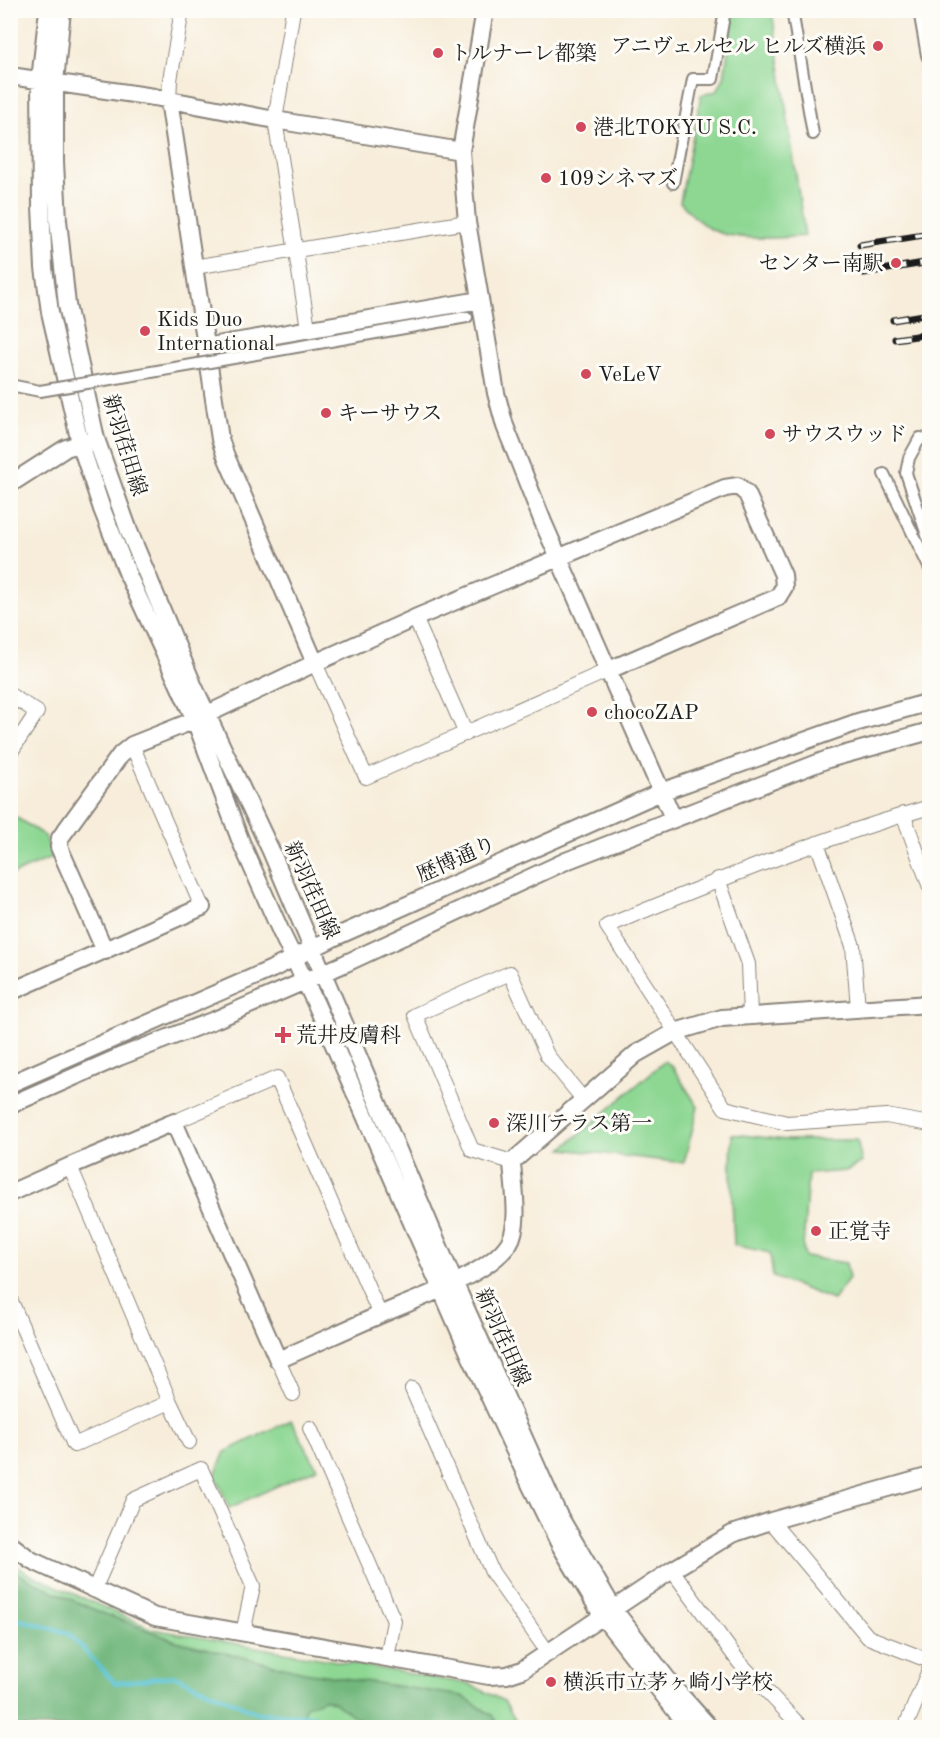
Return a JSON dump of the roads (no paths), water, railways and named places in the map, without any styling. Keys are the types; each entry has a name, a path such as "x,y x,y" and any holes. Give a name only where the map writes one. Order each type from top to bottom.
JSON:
{"street":[{"name":"新羽荏田線","path":"48,10 48,81 63,272 88,441 102,509 129,577 202,717 313,948 447,1285"},
{"name":"新羽荏田線","path":"48,81 62,10"},
{"path":"105,951 59,847 60,838 121,754 132,745 202,717 315,663 415,618 725,488 738,486 747,494 783,575 784,587 778,597 366,777 315,663 220,439 204,347 169,100 170,80 182,10"},
{"path":"293,10 275,120 308,328"},
{"path":"673,183 693,79 712,79 725,10"},
{"path":"792,10 813,134"},
{"path":"922,10 930,55"},
{"path":"482,11 461,151 467,222 496,393 505,426 559,557 673,818"},
{"path":"10,76 169,100 461,151"},
{"path":"194,267 467,222"},
{"path":"204,347 480,300"},
{"path":"10,385 40,391 467,317"},
{"path":"930,440 920,438 909,458 906,473 930,544"},
{"path":"10,484 66,448 88,441"},
{"path":"884,474 930,569"},
{"path":"415,618 466,734"},
{"path":"10,695 38,712 10,753"},
{"name":"歴博通り","path":"10,1084 661,792 858,722 930,702"},
{"name":"新羽荏田線","path":"202,717 241,842 447,1285 608,1614 689,1728"},
{"path":"10,1105 119,1057 217,1019 324,973 566,861 828,759 930,731"},
{"path":"11,992 201,907 132,745"},
{"path":"930,807 817,843 717,879 607,926 725,1108 787,1123 886,1116 930,1124"},
{"path":"903,814 930,887"},
{"path":"817,843 853,946 858,1008"},
{"path":"717,879 748,964 750,1016"},
{"path":"512,1162 472,1150 414,1015 510,974 547,1055 584,1099"},
{"path":"512,1162 636,1054 675,1032 722,1018 930,1004"},
{"path":"10,1193 277,1078 380,1315"},
{"path":"174,1122 293,1394"},
{"path":"278,1360 447,1285 491,1262 509,1243 514,1231 516,1213 512,1162"},
{"path":"70,1166 189,1442"},
{"path":"10,1299 74,1444 170,1402"},
{"path":"412,1389 492,1572 549,1654"},
{"path":"310,1428 394,1621 387,1658"},
{"path":"94,1590 133,1500 201,1469 253,1586 243,1633"},
{"path":"10,1544 31,1560 155,1617 489,1676 507,1675 522,1670 549,1654 672,1570 732,1534 930,1476"},
{"path":"771,1521 868,1637 930,1661"},
{"path":"672,1570 739,1662 802,1728"},
{"name":"新羽荏田線","path":"608,1614 710,1728"},
{"path":"905,1728 930,1668"}],"waterway":[{"path":"10,1617 68,1633 115,1683 175,1676 258,1713 315,1716 328,1728"}],"railway":[{"path":"860,245 930,234"},
{"path":"864,273 930,262"},
{"path":"893,320 930,314"},
{"path":"895,339 930,334"}],"place":[{"name":"アニヴェルセル ヒルズ横浜","path":"878,46"},
{"name":"トルナーレ都築","path":"438,53"},
{"name":"港北TOKYU S.C.","path":"581,127"},
{"name":"109シネマズ","path":"546,178"},
{"name":"センター南駅","path":"896,263"},
{"name":"Kids Duo International","path":"145,331"},
{"name":"VeLeV","path":"586,374"},
{"name":"キーサウス","path":"326,413"},
{"name":"サウスウッド","path":"770,434"},
{"name":"chocoZAP","path":"592,712"},
{"name":"荒井皮膚科","path":"283,1035"},
{"name":"深川テラス第一","path":"494,1123"},
{"name":"正覚寺","path":"816,1231"},
{"name":"横浜市立茅ヶ崎小学校","path":"551,1682"}]}
